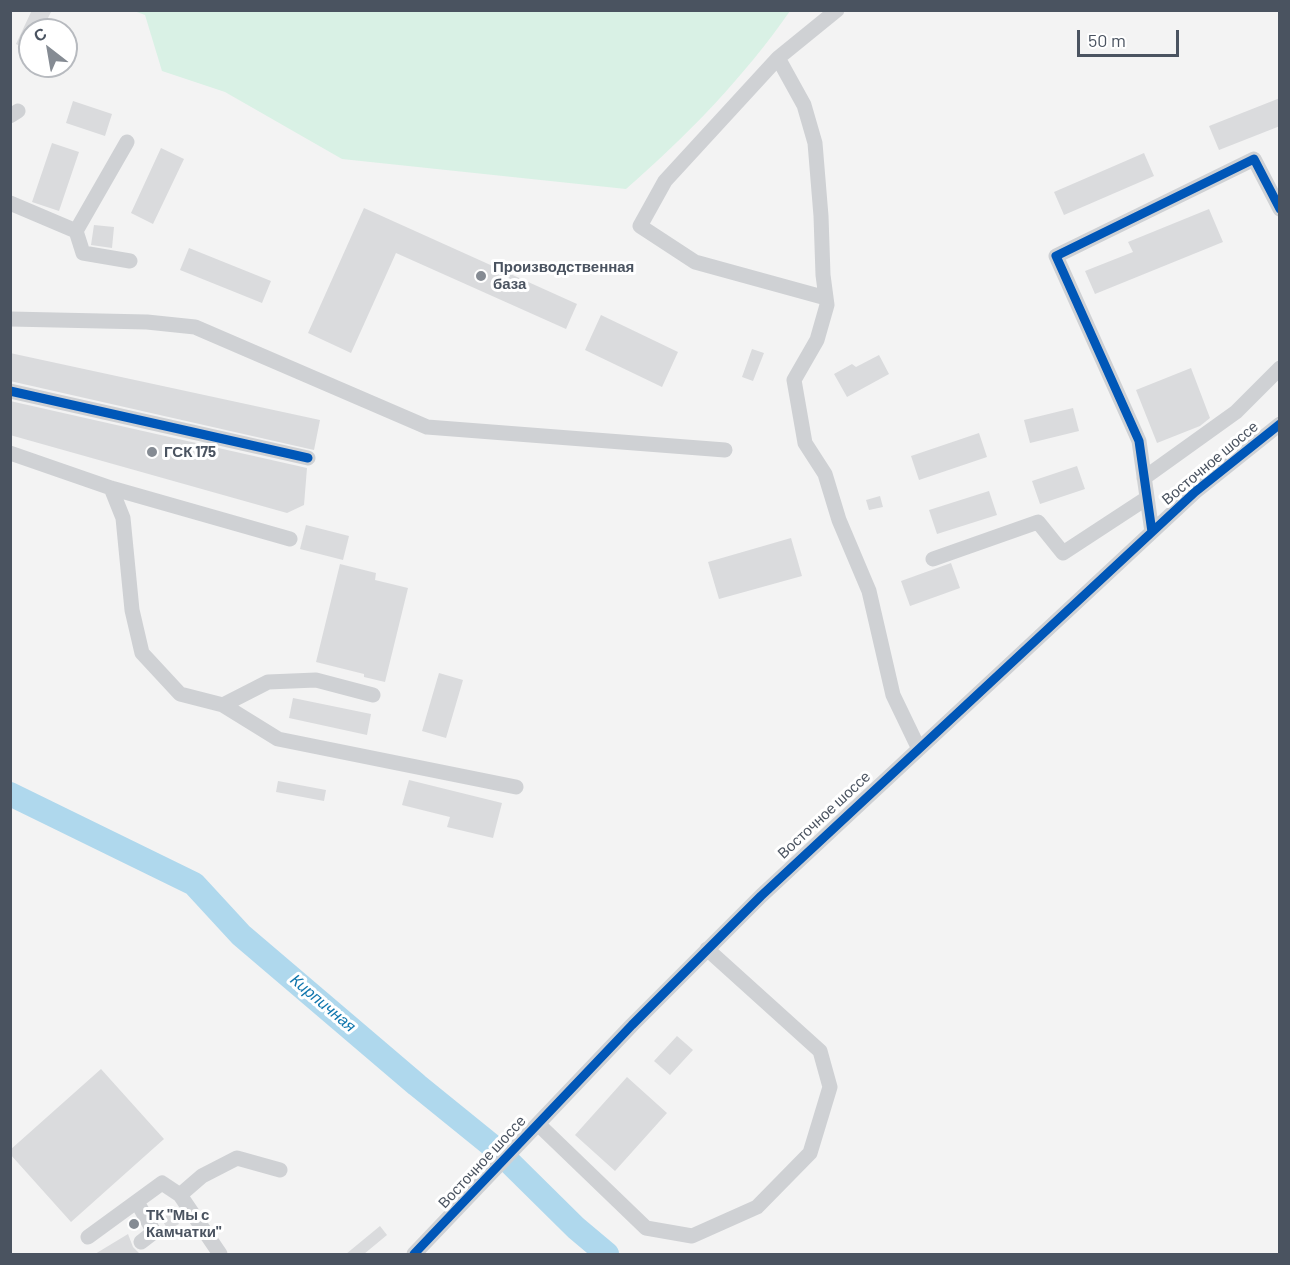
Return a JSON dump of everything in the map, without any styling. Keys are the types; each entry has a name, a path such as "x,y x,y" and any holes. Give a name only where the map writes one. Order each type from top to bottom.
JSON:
{"street":[{"path":"826,298 695,262 640,226 665,181 778,58 837,10"},
{"path":"778,58 804,105 815,143 827,306 817,340 794,380 805,443 825,474 839,520 868,591 893,694 918,747"},
{"path":"128,142 76,231 83,253 130,261"},
{"path":"1152,532 1139,441 1056,256 1254,159 1280,209"},
{"path":"10,203 76,231"},
{"path":"10,319 147,322 195,327 427,427 725,450"},
{"path":"1144,478 1236,412 1280,368"},
{"path":"10,391 308,458"},
{"name":"Восточное шоссе","path":"414,1254 707,949 918,747 1195,492 1280,424"},
{"path":"10,453 111,488 290,539"},
{"path":"111,488 123,518 132,610 142,653 180,694 223,705 278,739 516,787"},
{"path":"933,559 1038,522 1063,553 1147,498"},
{"path":"223,705 268,682 316,680 373,695"},
{"path":"538,1124 646,1228 692,1236 757,1207 810,1153 830,1087 820,1051 707,949"},
{"path":"180,1195 202,1176 237,1158 280,1170"},
{"path":"88,1237 162,1183 180,1195 219,1254"},
{"path":"137,1202 154,1232 141,1242"}],"green space":[{"path":"134,11 790,11 754,59 714,105 626,189 342,159 225,92 162,71 145,15"}],"building":[{"path":"32,10 52,10 48,18 28,18"},
{"path":"1280,98 1280,126 1219,150 1209,126"},
{"path":"73,101 112,114 105,136 66,123"},
{"path":"52,143 79,152 59,211 32,202"},
{"path":"161,148 184,159 153,224 131,213"},
{"path":"1144,153 1154,176 1064,215 1054,192"},
{"name":"Производственная база","path":"364,208 577,304 566,329 396,253 351,353 308,333"},
{"path":"1209,209 1223,242 1095,294 1085,271 1133,252 1128,242"},
{"path":"94,225 114,227 112,248 91,245"},
{"path":"189,248 271,281 262,303 180,270"},
{"path":"601,315 678,352 662,387 585,350"},
{"path":"752,349 764,353 753,381 742,377"},
{"name":"ГСК 175","path":"10,353 320,420 314,450 10,381"},
{"path":"879,355 889,374 847,397 834,374 852,364 856,367"},
{"path":"1191,368 1210,418 1200,426 1157,443 1136,390"},
{"name":"ГСК 175","path":"10,401 307,468 304,505 287,513 10,435"},
{"path":"1073,408 1079,431 1030,443 1024,420"},
{"path":"979,433 987,457 919,480 911,456"},
{"path":"1077,466 1085,489 1040,504 1032,481"},
{"path":"989,491 997,515 937,534 929,510"},
{"path":"880,496 883,507 869,510 866,500"},
{"path":"306,525 349,536 343,560 300,549"},
{"path":"791,538 802,576 719,599 708,562"},
{"path":"951,563 960,588 910,606 901,581"},
{"path":"340,564 376,573 375,580 408,588 385,682 364,677 364,674 316,662"},
{"path":"439,673 463,680 446,738 422,731"},
{"path":"293,698 371,714 367,735 289,718"},
{"path":"409,780 502,803 493,838 447,827 450,817 402,805"},
{"path":"278,781 326,790 324,801 276,792"},
{"path":"677,1036 693,1050 670,1075 654,1061"},
{"path":"101,1069 164,1139 71,1222 10,1154 10,1150"},
{"path":"627,1077 667,1113 615,1171 575,1135"},
{"path":"172,1213 179,1224 168,1230 161,1218"},
{"path":"380,1226 387,1235 364,1254 346,1254"},
{"path":"128,1234 133,1247 140,1254 95,1254"}],"waterway":[{"name":"Кирпичная","path":"10,794 194,884 241,935 496,1149 576,1228 607,1254"}],"cycle path":[{"path":"1152,532 1139,441 1056,256 1254,159 1280,209"},
{"path":"10,391 308,458"},
{"path":"414,1254 632,1025 761,896 1195,492 1280,424"}],"place":[{"name":"Производственная база","path":"481,276"},
{"name":"ГСК 175","path":"152,452"},
{"name":"ТК \"Мы с Камчатки\"","path":"134,1224"}]}
